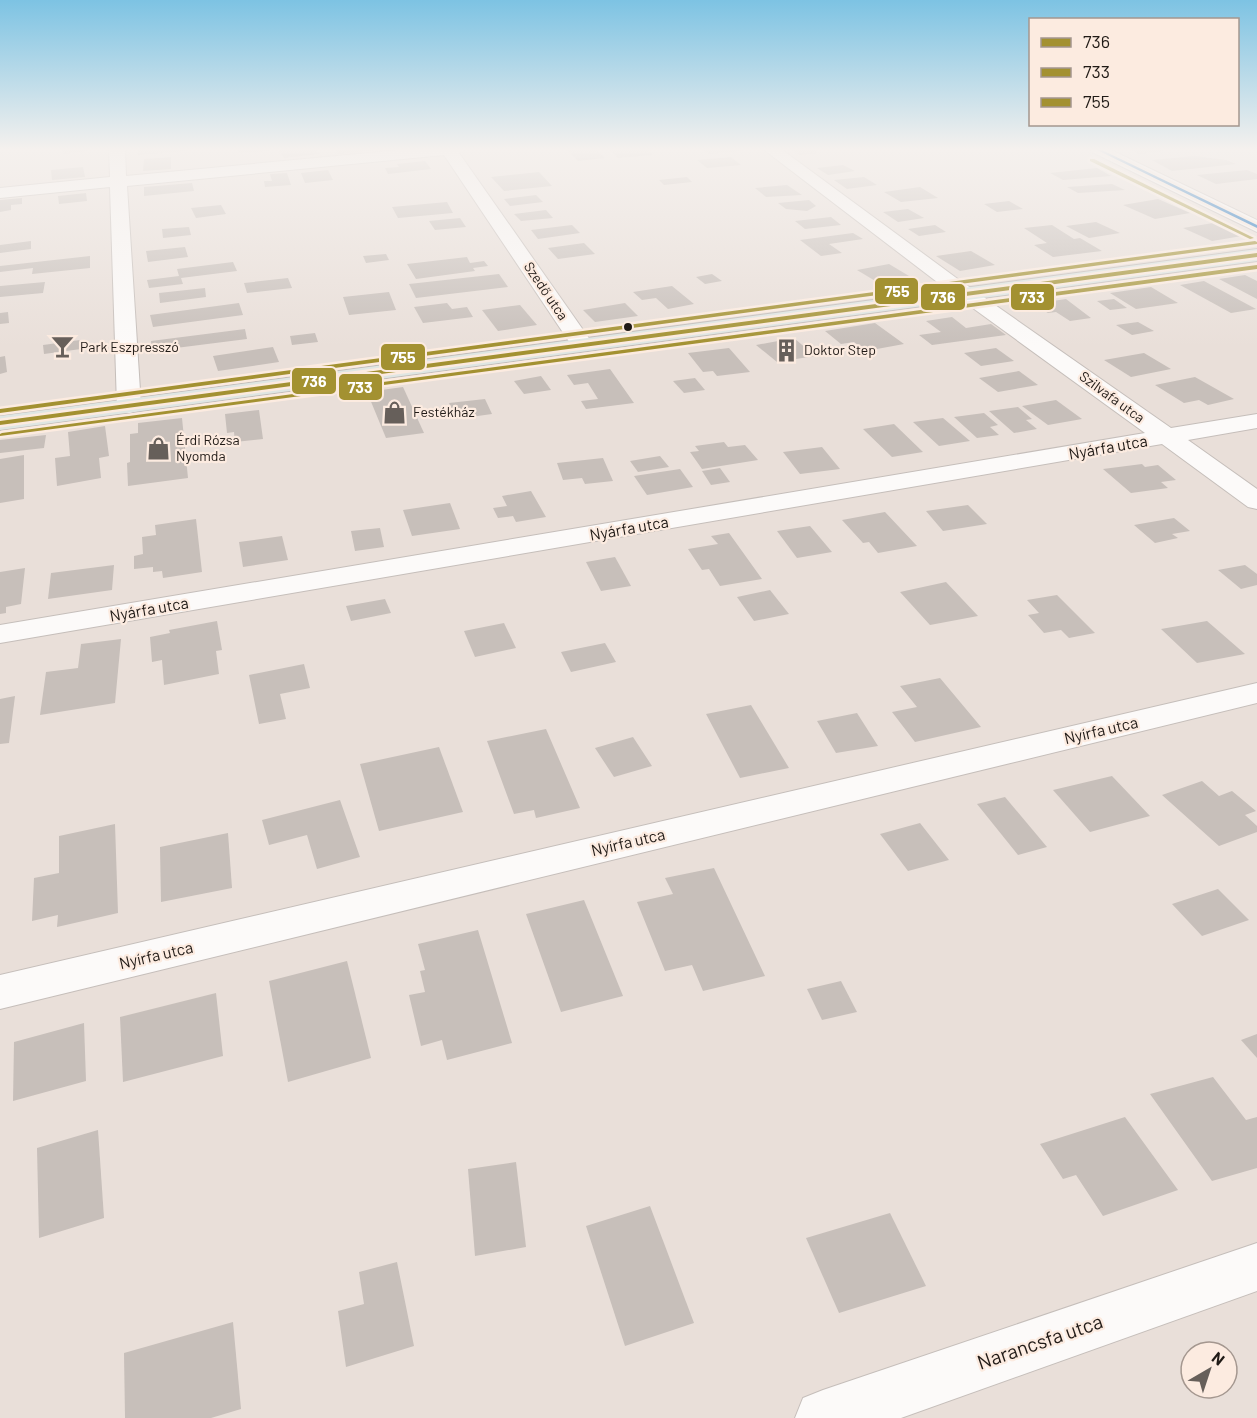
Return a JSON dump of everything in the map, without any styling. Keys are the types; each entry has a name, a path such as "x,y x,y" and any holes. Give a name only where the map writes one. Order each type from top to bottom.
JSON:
{"main road":[{"path":"0,423 1257,255"}],"street":[{"path":"120,215 129,406"},
{"name":"Szedő utca","path":"496,215 582,344"},
{"name":"Szilvafa utca","path":"860,215 966,294 1257,501"},
{"path":"1233,215 1257,227"},
{"name":"Nyárfa utca","path":"0,634 1257,421"},
{"name":"Nyírfa utca","path":"0,992 1257,693"},
{"name":"Narancsfa utca","path":"823,1418 1257,1267"}],"building":[{"path":"195,215 217,215 196,218"},
{"path":"396,215 429,215 398,218"},
{"path":"515,215 551,215 553,218 521,221"},
{"path":"888,215 919,215 924,218 898,222"},
{"path":"1146,215 1177,215 1155,219"},
{"path":"831,217 841,225 805,229 795,221"},
{"path":"460,218 466,227 435,230 429,221"},
{"path":"1096,222 1120,233 1089,238 1066,226"},
{"path":"1213,223 1242,236 1212,241 1183,228"},
{"path":"572,225 580,233 538,239 531,230"},
{"path":"935,225 946,232 919,236 908,229"},
{"path":"1052,225 1074,239 1080,238 1102,251 1053,257 1034,245 1047,243 1024,228"},
{"path":"189,227 191,235 163,238 162,229"},
{"path":"853,233 863,239 829,244 842,253 821,256 800,240"},
{"path":"31,241 31,249 0,253 0,245"},
{"path":"584,243 595,254 558,259 548,248"},
{"path":"185,247 188,257 148,262 146,251"},
{"path":"971,251 995,265 960,271 936,256"},
{"path":"386,254 389,260 366,263 363,256"},
{"path":"90,256 90,268 32,274 33,268 0,272 0,266"},
{"path":"467,257 470,263 484,261 488,266 473,268 475,271 416,279 407,264"},
{"path":"233,262 237,271 181,278 183,284 149,288 147,280 179,276 177,269"},
{"path":"889,264 914,279 882,285 857,270"},
{"path":"499,274 508,287 416,298 409,284"},
{"path":"712,274 722,281 705,284 696,277"},
{"path":"1245,275 1257,281 1257,299 1219,279"},
{"path":"288,278 292,288 247,293 244,283"},
{"path":"1204,281 1256,309 1231,313 1180,285"},
{"path":"45,282 43,293 0,297 0,286"},
{"path":"672,286 694,304 668,309 656,298 642,300 633,292"},
{"path":"1151,287 1178,303 1136,309 1110,293"},
{"path":"205,288 206,297 160,303 159,293"},
{"path":"389,292 396,310 349,315 343,297"},
{"path":"1066,299 1091,318 1070,321 1056,312 1048,313 1033,304"},
{"path":"1114,299 1127,308 1110,310 1097,301"},
{"path":"239,303 243,315 153,327 150,315"},
{"path":"447,303 452,309 467,307 473,317 423,323 414,307"},
{"path":"625,303 638,316 595,322 583,310"},
{"path":"520,305 537,325 498,331 482,310"},
{"path":"8,312 9,323 0,324 0,313"},
{"path":"952,317 966,328 991,324 1006,335 932,345 919,335 941,332 926,321"},
{"path":"1138,322 1154,331 1132,335 1116,325"},
{"path":"875,323 904,344 866,351 854,342 841,344 825,331"},
{"path":"245,329 247,339 152,351 151,341"},
{"path":"315,333 318,342 292,345 290,336"},
{"name":"Doktor Step","path":"794,338 815,356 777,362 756,345"},
{"name":"Park Eszpresszó","path":"80,340 81,349 44,354 43,345"},
{"path":"273,347 279,362 218,371 213,356"},
{"path":"729,348 750,372 717,376 713,371 703,372 688,353"},
{"path":"996,348 1014,361 981,366 964,353"},
{"path":"1144,353 1171,369 1131,377 1104,360"},
{"path":"5,356 7,372 0,374 0,357"},
{"path":"610,369 634,403 586,409 581,401 598,399 588,383 574,385 567,375"},
{"path":"1019,371 1038,385 998,392 979,378"},
{"path":"541,376 551,390 524,394 514,381"},
{"path":"1195,377 1234,399 1208,405 1199,400 1184,403 1155,385"},
{"path":"695,378 705,390 684,393 673,381"},
{"name":"Festékház","path":"403,387 424,433 386,438 367,392"},
{"path":"485,399 492,414 456,419 449,403"},
{"path":"1056,400 1082,419 1048,425 1022,406"},
{"path":"1018,407 1032,419 1026,420 1037,429 1014,433 989,411"},
{"path":"259,410 263,439 235,442 234,432 227,433 225,414"},
{"path":"984,413 998,425 990,427 999,435 977,438 954,417"},
{"name":"Érdi Rózsa Nyomda","path":"182,418 188,478 128,486 127,463 130,462 130,434 138,433 138,423"},
{"path":"943,418 970,441 939,446 913,422"},
{"path":"894,424 923,452 892,457 863,429"},
{"path":"105,426 109,456 99,458 101,478 57,486 55,458 70,456 68,432"},
{"path":"46,435 44,448 0,453 0,440"},
{"path":"724,442 728,447 745,445 758,460 702,469 690,452 699,451 695,446"},
{"path":"822,447 840,469 800,474 783,452"},
{"path":"24,455 24,499 0,503 0,459"},
{"path":"660,456 669,467 638,472 630,461"},
{"path":"603,458 613,481 585,484 582,478 563,480 557,463"},
{"path":"1142,464 1145,467 1158,465 1176,480 1161,482 1168,488 1131,493 1103,469"},
{"path":"720,468 730,482 711,485 702,471"},
{"path":"680,469 693,487 647,495 634,476"},
{"path":"531,491 546,517 516,522 513,516 498,518 493,508 507,506 502,496"},
{"path":"450,503 460,529 412,536 403,510"},
{"path":"968,505 987,524 943,531 926,511"},
{"path":"885,512 917,546 878,553 869,542 863,543 842,520"},
{"path":"1174,518 1190,531 1172,534 1178,538 1155,543 1134,525"},
{"path":"196,519 202,572 163,578 162,571 153,572 153,567 134,569 134,556 143,554 142,537 156,535 155,525"},
{"path":"810,526 832,552 797,558 777,531"},
{"path":"380,528 384,547 355,551 351,531"},
{"path":"729,533 762,579 720,586 709,569 702,570 688,549 718,544 711,536"},
{"path":"282,536 288,560 243,567 239,542"},
{"path":"615,557 631,586 601,591 586,562"},
{"path":"114,565 112,590 48,599 51,573"},
{"path":"1245,565 1257,574 1257,585 1241,589 1218,570"},
{"path":"25,568 21,604 6,607 6,613 0,614 0,572"},
{"path":"946,582 978,616 930,625 900,592"},
{"path":"770,590 789,614 754,621 737,597"},
{"path":"1057,595 1095,633 1069,638 1061,630 1044,633 1028,615 1039,613 1027,600"},
{"path":"385,599 391,613 351,621 346,606"},
{"path":"217,621 222,650 216,651 219,674 164,685 162,660 152,662 150,637 170,633 169,630"},
{"path":"1207,621 1245,654 1197,663 1161,629"},
{"path":"504,623 516,648 475,657 464,631"},
{"path":"121,639 115,703 40,715 46,672 78,668 81,644"},
{"path":"605,643 616,662 571,672 561,652"},
{"path":"304,664 310,688 280,694 286,719 259,724 249,675"},
{"path":"940,678 981,727 915,742 892,712 917,707 900,686"},
{"path":"15,696 9,743 0,744 0,699"},
{"path":"751,705 789,768 740,778 706,714"},
{"path":"857,713 878,746 836,753 817,721"},
{"path":"546,729 580,808 536,818 534,810 514,814 487,741"},
{"path":"633,737 652,766 614,777 595,748"},
{"path":"439,747 463,812 379,831 360,764"},
{"path":"1112,776 1150,816 1090,832 1053,790"},
{"path":"1202,781 1219,796 1232,791 1256,811 1245,815 1257,826 1257,832 1219,846 1162,795"},
{"path":"1005,797 1047,847 1018,855 977,804"},
{"path":"340,800 360,857 317,869 307,835 269,845 262,820"},
{"path":"920,823 949,860 908,871 880,834"},
{"path":"115,824 118,913 57,927 58,915 32,921 34,878 59,873 59,836"},
{"path":"228,833 232,888 161,902 160,847"},
{"path":"714,868 765,976 703,991 692,965 665,971 637,902 673,894 665,878"},
{"path":"1218,889 1249,920 1202,936 1172,904"},
{"path":"584,900 623,996 561,1012 526,914"},
{"path":"478,930 512,1043 447,1060 442,1040 421,1046 409,995 425,992 420,971 425,970 418,944"},
{"path":"347,961 371,1058 288,1082 269,981"},
{"path":"841,981 857,1012 822,1020 807,989"},
{"path":"216,993 223,1056 123,1082 120,1017"},
{"path":"84,1023 86,1081 13,1101 14,1042"},
{"path":"1257,1034 1257,1058 1241,1040"},
{"path":"1213,1077 1246,1120 1257,1117 1257,1168 1212,1181 1150,1094"},
{"path":"1125,1117 1178,1190 1103,1216 1076,1175 1063,1179 1040,1144"},
{"path":"98,1130 104,1218 39,1238 37,1148"},
{"path":"516,1162 526,1247 475,1256 468,1169"},
{"path":"650,1206 694,1323 625,1346 586,1226"},
{"path":"890,1213 926,1286 839,1313 806,1238"},
{"path":"397,1262 414,1346 346,1367 338,1311 364,1304 359,1272"},
{"path":"233,1322 241,1409 211,1418 125,1418 124,1353"}],"transit line":[{"name":"733","path":"1205,215 1252,238"},
{"path":"1233,215 1257,227"},
{"name":"755","path":"0,411 1255,243"},
{"name":"736","path":"0,423 1257,255"},
{"name":"733","path":"2,435 1257,267"}],"place":[{"name":"Park Eszpresszó","path":"62,347"},
{"name":"Doktor Step","path":"786,350"},
{"name":"Festékház","path":"395,412"},
{"name":"Érdi Rózsa Nyomda","path":"158,448"}]}
